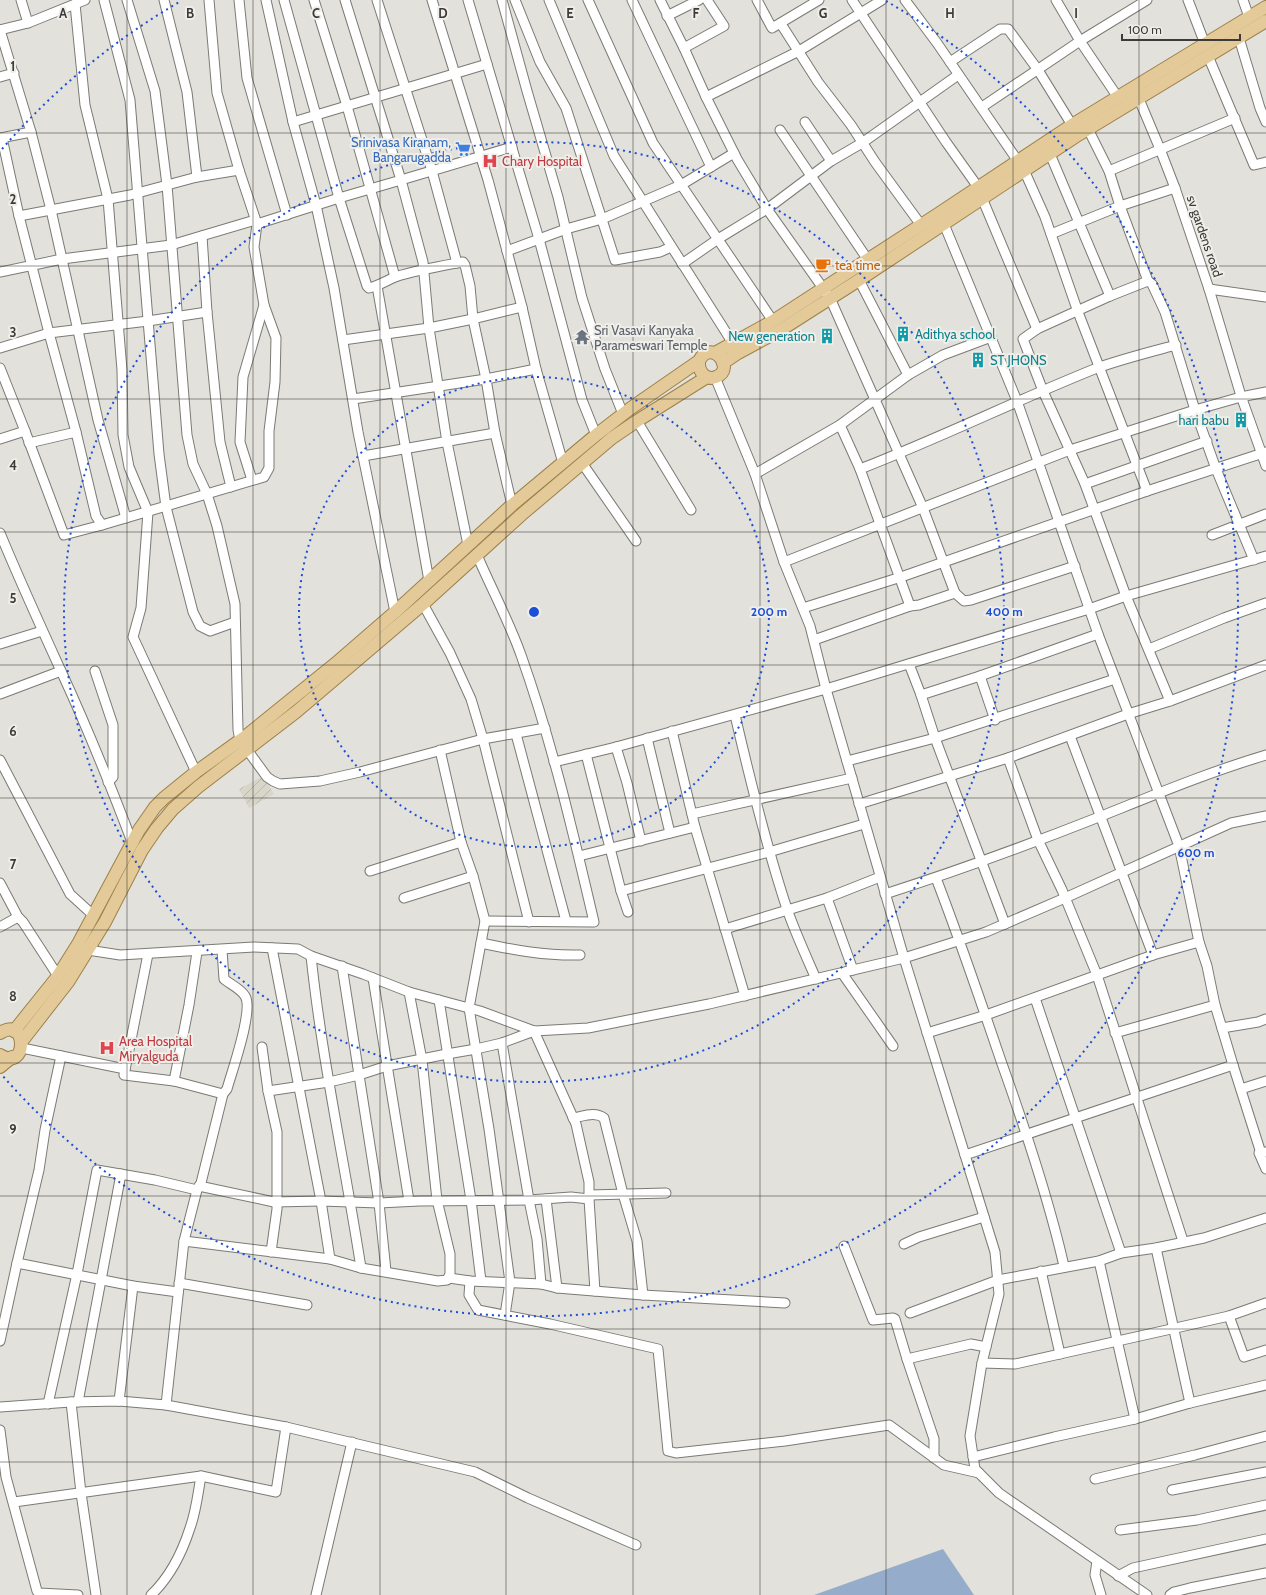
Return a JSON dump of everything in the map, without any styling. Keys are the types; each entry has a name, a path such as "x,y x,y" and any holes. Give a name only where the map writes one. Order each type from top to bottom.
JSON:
{"main road":[{"path":"1021,165 1050,154 1088,129 1205,44 1266,6"},
{"path":"0,1067 6,1056 18,1054 22,1045 68,982 83,947 93,915 132,842 155,807 196,772 240,740 329,668 395,612 512,505 596,435 623,414 699,361 707,353 715,353 736,348 779,331 868,260 921,225 980,192 1021,165 1072,125 1117,96 1136,93 1208,56 1266,21"},
{"path":"22,1045 20,1037 5,1031 58,976 104,922 142,850 166,817 194,791 248,751 307,702 423,604 612,438 637,420 711,377 721,373 723,363 736,348 773,321 827,293 859,280 944,224 980,192"},
{"path":"715,353 721,358 723,363"},
{"path":"699,361 699,369 701,373 711,377"}],"street":[{"path":"21,0 28,23"},
{"path":"58,0 60,10"},
{"path":"85,0 28,23 0,30 31,132 51,210 98,420 126,518"},
{"path":"104,0 130,100 159,454 166,506 193,612 200,626 210,631 236,622"},
{"path":"127,0 155,91 167,185 187,435 193,464 207,494 229,573 235,604 238,730 240,740 267,777 280,784 320,781 360,772 483,739 545,728"},
{"path":"164,0 187,92 197,177"},
{"path":"0,368 64,535 148,512 264,477 269,468 269,431 275,382 276,338 264,305 254,247 256,222 217,94 209,0"},
{"path":"239,0 247,78 287,215"},
{"path":"266,0 293,122 316,205 334,288 363,456 395,612"},
{"path":"284,0 339,198 367,286 369,288 377,286 395,277 457,263 463,262 465,265 470,286 473,320 486,379 495,434 512,505"},
{"path":"314,0 347,106 395,277"},
{"path":"345,0 400,180 423,262 429,328 438,386 447,442 468,545"},
{"path":"377,0 407,89 432,171 457,263"},
{"path":"432,0 481,157 522,307 536,368 563,463"},
{"path":"468,0 539,239 582,400 596,435"},
{"path":"502,0 558,197 582,298 605,369 623,414"},
{"path":"516,0 540,62 566,108 615,260 660,252 672,247"},
{"path":"549,0 614,156 736,348"},
{"path":"588,0 653,143 773,321"},
{"path":"632,0 711,167"},
{"path":"660,0 734,153 767,209 827,293 923,508 955,593 964,601 971,600 1075,566"},
{"path":"667,16 699,0"},
{"path":"684,48 724,26 707,0"},
{"path":"757,0 772,28 781,24 808,3 819,0"},
{"path":"852,0 980,192 1037,330"},
{"path":"706,97 799,51 882,0"},
{"path":"906,0 1021,165 1039,200 1078,312 1147,491"},
{"path":"1056,0 1080,41 1117,96"},
{"path":"982,107 1080,41 1147,0"},
{"path":"1188,0 1205,44"},
{"path":"1243,0 1249,17"},
{"path":"75,4 85,104 108,199 122,370 123,435 129,467 148,512 141,608 133,637 196,772"},
{"path":"781,24 818,82 921,225"},
{"path":"950,62 1000,29 1008,29 1038,70 1072,125"},
{"path":"1239,38 1260,108 1266,122"},
{"path":"1208,56 1254,165 1266,162"},
{"path":"293,122 487,64"},
{"path":"0,77 14,73"},
{"path":"682,264 718,239 767,209 831,161 862,142 958,75"},
{"name":"sv gardens road","path":"1136,93 1175,188 1209,289 1241,396 1264,453 1266,466"},
{"path":"1109,171 1235,118"},
{"path":"806,122 831,161"},
{"path":"1088,129 1109,171 1120,206 1148,281 1152,284 1165,312 1195,410 1216,469 1254,560"},
{"path":"780,130 868,260"},
{"path":"31,132 1,138 19,216 76,432 96,516 102,525"},
{"path":"0,272 62,259 171,245 287,215 370,188 512,147"},
{"path":"507,251 566,229 602,219 642,202 681,185 734,153"},
{"path":"1050,154 1110,296"},
{"path":"19,216 138,193 197,177 239,170"},
{"path":"1051,234 1120,206 1175,188"},
{"path":"944,224 1016,401 1039,462 1098,634 1179,846 1198,942 1207,966 1215,1005 1233,1065 1263,1151 1259,1153 1266,1169"},
{"path":"202,236 207,312 220,442 231,487"},
{"path":"859,280 886,328 908,375"},
{"path":"1148,281 1110,296 1037,330 1023,339 1043,391 1085,484 1126,596 1170,701"},
{"path":"377,286 429,581"},
{"path":"1209,289 1266,297"},
{"path":"252,480 240,442 244,377 264,305"},
{"path":"343,340 429,328 473,320 522,307"},
{"path":"0,348 49,334 207,312"},
{"path":"755,474 840,425 908,375 943,355 991,337"},
{"path":"860,469 899,454 1016,401 1099,368 1176,345"},
{"path":"353,399 486,379 536,368"},
{"path":"711,377 755,474 784,562 810,626 864,824 995,1252 999,1294 982,1363 970,1436 975,1470 999,1493 1147,1595"},
{"path":"784,562 1070,450 1241,396 1266,392"},
{"path":"637,420 691,510"},
{"path":"840,425 860,469 901,577 910,606"},
{"path":"0,439 24,431"},
{"path":"29,442 76,432"},
{"path":"363,456 495,434"},
{"path":"1085,484 1207,441"},
{"path":"803,608 901,577 1147,491 1264,453"},
{"path":"582,463 636,541"},
{"path":"1212,535 1266,514"},
{"path":"0,532 42,631 61,671 132,842"},
{"path":"477,555 520,654 545,728 579,856 594,922 486,921"},
{"path":"554,762 616,747 826,689 1089,609 1126,596 1266,556"},
{"path":"814,640 910,606 919,605 955,593"},
{"path":"1149,649 1224,618 1266,603"},
{"path":"423,604 450,654 471,699 483,739 529,922"},
{"path":"0,644 42,631"},
{"path":"921,694 980,676 1098,634"},
{"path":"909,664 921,694 935,738 1005,924"},
{"path":"859,804 1008,758 1128,714 1170,701 1266,665"},
{"path":"0,694 61,671"},
{"path":"95,671 113,725 113,778 108,782"},
{"path":"980,676 994,720"},
{"path":"847,761 935,738 994,720 1115,679"},
{"path":"735,715 755,801 769,852 788,910 816,979"},
{"path":"672,731 706,868 744,996"},
{"path":"516,734 566,922"},
{"path":"1070,736 1099,817 1122,872 1153,955"},
{"path":"647,738 670,833"},
{"path":"616,747 641,841"},
{"path":"440,750 461,842 486,921 469,1008 499,1199 510,1282 506,1315"},
{"path":"586,754 621,891 628,912"},
{"path":"885,894 936,878 1159,793 1266,755"},
{"path":"1008,758 1038,840 1065,898 1097,975 1183,1241"},
{"path":"0,760 70,894 93,915"},
{"path":"692,814 852,778"},
{"path":"268,1091 329,1082 359,1075 387,1066 476,1049 502,1043 534,1031 588,1028 744,996 904,958 986,932 1231,823 1266,816"},
{"path":"621,891 769,852 864,824"},
{"path":"579,856 695,827"},
{"path":"370,871 461,842"},
{"path":"404,898 473,876"},
{"path":"724,929 827,898 880,876"},
{"path":"936,878 960,939 1027,1134 1055,1228 1064,1266"},
{"path":"0,883 18,917 23,922 58,976"},
{"path":"827,898 853,970"},
{"path":"0,927 18,917"},
{"path":"927,1033 986,1015 1153,955 1198,942"},
{"path":"481,943 555,956 580,955"},
{"path":"83,947 120,956 254,947 298,949 311,956 342,966 409,992 469,1008 534,1031 576,1124 589,1182 595,1291"},
{"path":"272,948 321,1201 330,1259"},
{"path":"166,1405 184,1241 198,1188 201,1183 223,1094 227,1089 247,1016 248,1001 245,994 224,979 222,950"},
{"path":"174,1081 189,1005 197,952"},
{"path":"148,954 124,1075 174,1081 223,1094"},
{"path":"311,956 329,1082 351,1203 360,1268"},
{"path":"342,966 379,1203 386,1271"},
{"path":"842,973 893,1046"},
{"path":"373,978 410,1201"},
{"path":"184,1241 330,1259 360,1268 386,1271 438,1281 445,1281 448,1278 450,1274 450,1254 438,1200 422,1060 409,992"},
{"path":"1035,998 1121,1253"},
{"path":"439,1000 471,1200 481,1281"},
{"path":"1115,1033 1215,1005"},
{"path":"1222,1028 1258,1022 1266,1019"},
{"path":"502,1043 528,1200 537,1239 541,1284"},
{"path":"22,1045 61,1056 125,1069"},
{"path":"262,1047 268,1091 277,1132 278,1209 270,1252"},
{"path":"0,1342 39,1170 45,1130 61,1056"},
{"path":"965,1155 1233,1065"},
{"path":"1241,1089 1266,1081"},
{"path":"574,1118 595,1114 604,1118 623,1194 637,1241 642,1295"},
{"path":"48,1404 77,1274 97,1170 277,1202 321,1201 379,1203 438,1200 528,1200 666,1192"},
{"path":"96,1595 81,1493 75,1402 102,1279 121,1174"},
{"path":"546,1199 557,1288"},
{"path":"904,1244 919,1237 984,1216"},
{"path":"910,1313 998,1280 1064,1266 1099,1261 1121,1253 1156,1248 1183,1241 1204,1238 1266,1218"},
{"path":"844,1246 873,1320 895,1319 934,1439 934,1458"},
{"path":"1156,1248 1190,1403"},
{"path":"1099,1261 1135,1419"},
{"path":"17,1263 133,1286 179,1288 307,1305"},
{"path":"1041,1271 1060,1354"},
{"path":"448,1278 495,1283 510,1282 541,1284 557,1288 642,1295 785,1302"},
{"path":"470,1281 469,1295 478,1310 658,1349 668,1451 676,1453 785,1441 888,1425 944,1465 979,1473"},
{"path":"118,1400 133,1286"},
{"path":"982,1363 1014,1364 1229,1316 1266,1303"},
{"path":"1229,1316 1244,1356 1266,1350"},
{"path":"907,1359 971,1344 986,1347"},
{"path":"973,1457 1135,1419 1190,1403 1266,1384"},
{"path":"0,1407 118,1400 166,1405 286,1427 475,1472 528,1498 636,1545"},
{"path":"14,1502 201,1476 276,1492 286,1427"},
{"path":"0,1430 4,1480 14,1502 38,1594 78,1595"},
{"path":"1095,1479 1266,1436"},
{"path":"316,1595 352,1442"},
{"path":"1172,1490 1266,1472"},
{"path":"152,1595 163,1583 176,1562 191,1528 201,1476"},
{"path":"1120,1530 1197,1520 1266,1505"},
{"path":"1118,1576 1133,1568 1266,1539"},
{"path":"1097,1561 1095,1575 1102,1595"},
{"path":"1170,1595 1174,1592 1190,1588 1266,1573"}],"shaded area":[{"path":"263,776 274,794 249,808 239,789"}],"water":[{"path":"943,1549 974,1595 814,1595"}],"place":[{"name":"Srinivasa Kiranam, Bangarugadda","path":"463,149"},
{"name":"Chary Hospital","path":"490,161"},
{"name":"tea time","path":"823,265"},
{"name":"Adithya school","path":"903,334"},
{"name":"New generation","path":"827,336"},
{"name":"Sri Vasavi Kanyaka Parameswari Temple","path":"582,337"},
{"name":"ST JHONS","path":"978,360"},
{"name":"hari babu","path":"1241,420"},
{"name":"Area Hospital Miryalguda","path":"107,1048"}]}
